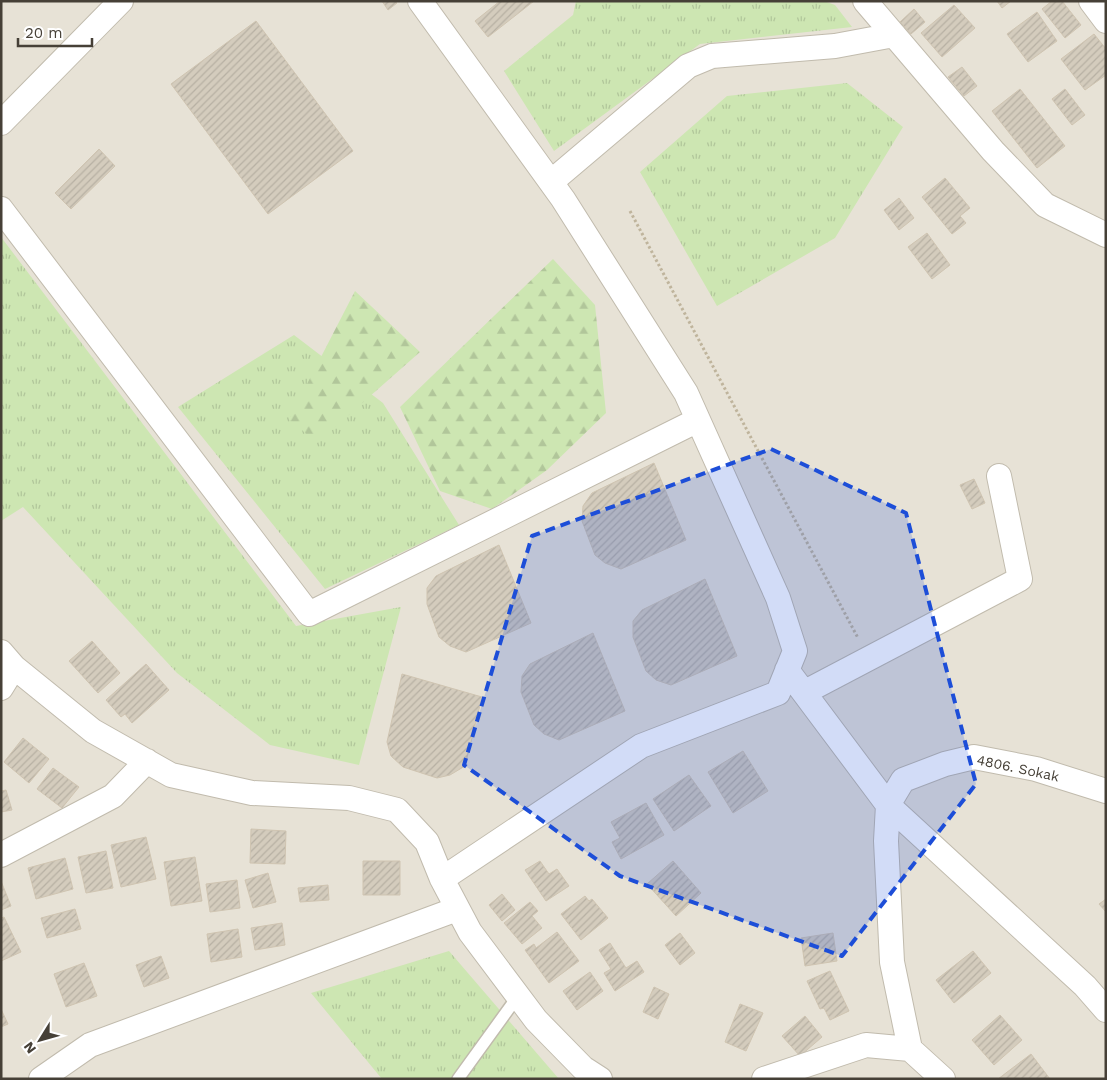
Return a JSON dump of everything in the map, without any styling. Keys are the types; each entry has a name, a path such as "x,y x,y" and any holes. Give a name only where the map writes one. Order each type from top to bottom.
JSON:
{"street":[{"path":"420,1 563,199 686,393 778,598 795,651 778,693 641,746 442,879"},
{"path":"865,1 993,152 1045,205 1106,235"},
{"path":"1091,1 1106,21"},
{"path":"1,123 112,5"},
{"path":"551,182 688,66 712,56 835,46 894,35"},
{"path":"1,209 309,614 698,420"},
{"path":"804,692 1020,578 999,476"},
{"path":"1,688 8,659 93,731 171,775 252,793 348,798 397,810 427,842 442,879 470,932 536,1020 583,1068 600,1079"},
{"path":"788,670 888,805 1085,986 1106,1010"},
{"name":"4806. Sokak","path":"888,805 903,780 945,764 974,757 1036,768 1106,790"},
{"path":"1,855 113,796 147,761"},
{"path":"888,805 886,841 892,962 910,1049 943,1079"},
{"path":"41,1079 90,1045 458,909"},
{"path":"764,1079 866,1045 910,1049"}],"lane":[{"path":"458,1079 518,996"}],"path":[{"path":"630,211 869,658"}],"highlighted area":[{"path":"771,449 906,513 976,784 842,956 620,876 464,765 532,536"}],"shaded area":[{"path":"1,1 1106,1 1106,1079 1,1079"}],"green space":[{"path":"576,1 824,1 835,5 852,27 700,44 554,151 504,71 573,15"},
{"path":"847,83 903,127 835,238 717,306 640,172 727,96"},
{"path":"1,237 296,626 401,607 359,765 270,745 177,673 23,507 1,521"},
{"path":"553,259 595,305 606,413 547,470 492,509 440,491 400,407"},
{"path":"355,291 420,352 317,443 289,419"},
{"path":"294,335 383,403 459,525 325,589 178,407"},
{"path":"449,951 559,1079 382,1079 311,993"}],"building":[{"path":"382,1 395,1 397,3 388,10"},
{"path":"500,1 534,1 488,37 475,21"},
{"path":"997,1 1011,1 1002,8"},
{"path":"1052,1 1062,1 1081,25 1065,38 1042,9"},
{"path":"954,5 975,28 942,57 921,33"},
{"path":"914,9 925,22 911,34 900,22"},
{"path":"1037,12 1057,41 1028,62 1007,34"},
{"path":"256,21 353,151 268,214 171,84"},
{"path":"1094,34 1106,49 1106,75 1085,90 1061,59"},
{"path":"962,67 977,86 964,96 948,77"},
{"path":"1020,89 1065,146 1037,168 992,111"},
{"path":"1065,89 1085,115 1072,125 1052,99"},
{"path":"99,149 115,166 71,209 55,193"},
{"path":"945,178 970,208 960,216 966,223 952,234 922,197"},
{"path":"899,198 914,218 899,230 884,210"},
{"path":"927,233 950,265 932,279 908,247"},
{"path":"654,463 686,540 621,569 605,563 595,555 582,521 583,506 592,493"},
{"path":"974,479 985,503 972,509 960,485"},
{"path":"499,545 531,623 466,652 450,646 439,637 427,604 427,588 436,576"},
{"path":"705,579 737,656 671,685 656,680 646,671 633,637 633,621 642,610"},
{"path":"593,633 625,711 559,740 544,734 534,725 521,692 522,676 530,664"},
{"path":"92,641 120,673 98,693 69,661"},
{"path":"146,664 169,690 132,723 125,714 121,717 106,700"},
{"path":"402,674 482,697 465,766 450,775 437,778 403,767 391,756 387,742"},
{"path":"23,738 49,759 29,783 4,762"},
{"path":"743,751 768,791 733,813 708,772"},
{"path":"53,768 79,787 62,808 37,789"},
{"path":"689,775 711,806 674,831 653,799"},
{"path":"6,790 12,810 1,812 1,791"},
{"path":"646,803 664,835 621,859 612,842 620,838 611,822"},
{"path":"251,829 286,831 285,864 250,863"},
{"path":"146,837 156,879 121,887 111,845"},
{"path":"106,851 113,888 86,893 78,857"},
{"path":"195,857 202,901 171,906 164,862"},
{"path":"65,858 73,889 36,899 28,868"},
{"path":"363,861 400,861 400,895 363,895"},
{"path":"540,861 549,874 557,869 569,886 546,901 525,870"},
{"path":"673,861 701,893 676,916 647,884"},
{"path":"268,873 276,902 253,908 245,880"},
{"path":"237,880 240,908 210,912 206,884"},
{"path":"1,881 11,906 1,910"},
{"path":"328,885 329,900 300,902 298,888"},
{"path":"502,894 515,910 502,921 489,905"},
{"path":"585,896 589,901 592,899 608,918 581,940 561,914"},
{"path":"1106,899 1106,912 1099,904"},
{"path":"530,902 538,911 532,916 542,928 522,944 504,923"},
{"path":"75,909 81,929 47,938 41,918"},
{"path":"4,917 21,952 1,961 1,918"},
{"path":"282,923 285,945 255,950 251,928"},
{"path":"238,929 242,957 211,962 207,934"},
{"path":"557,932 579,961 549,983 525,950 534,944 536,948"},
{"path":"680,933 695,953 680,965 665,945"},
{"path":"833,933 837,961 805,966 801,938"},
{"path":"610,943 626,968 637,961 644,972 615,991 604,973 611,969 599,950"},
{"path":"973,951 991,973 954,1003 936,980"},
{"path":"161,956 169,978 144,987 136,965"},
{"path":"84,963 97,996 66,1007 54,974"},
{"path":"830,971 849,1011 830,1020 824,1008 820,1009 807,981"},
{"path":"590,972 603,991 577,1010 563,991"},
{"path":"654,987 669,994 658,1019 643,1012"},
{"path":"740,1004 763,1013 746,1051 725,1042"},
{"path":"1,1009 8,1024 1,1027"},
{"path":"1000,1015 1022,1040 994,1065 972,1040"},
{"path":"805,1016 822,1037 800,1056 782,1036"},
{"path":"1031,1054 1050,1079 998,1079"}]}
